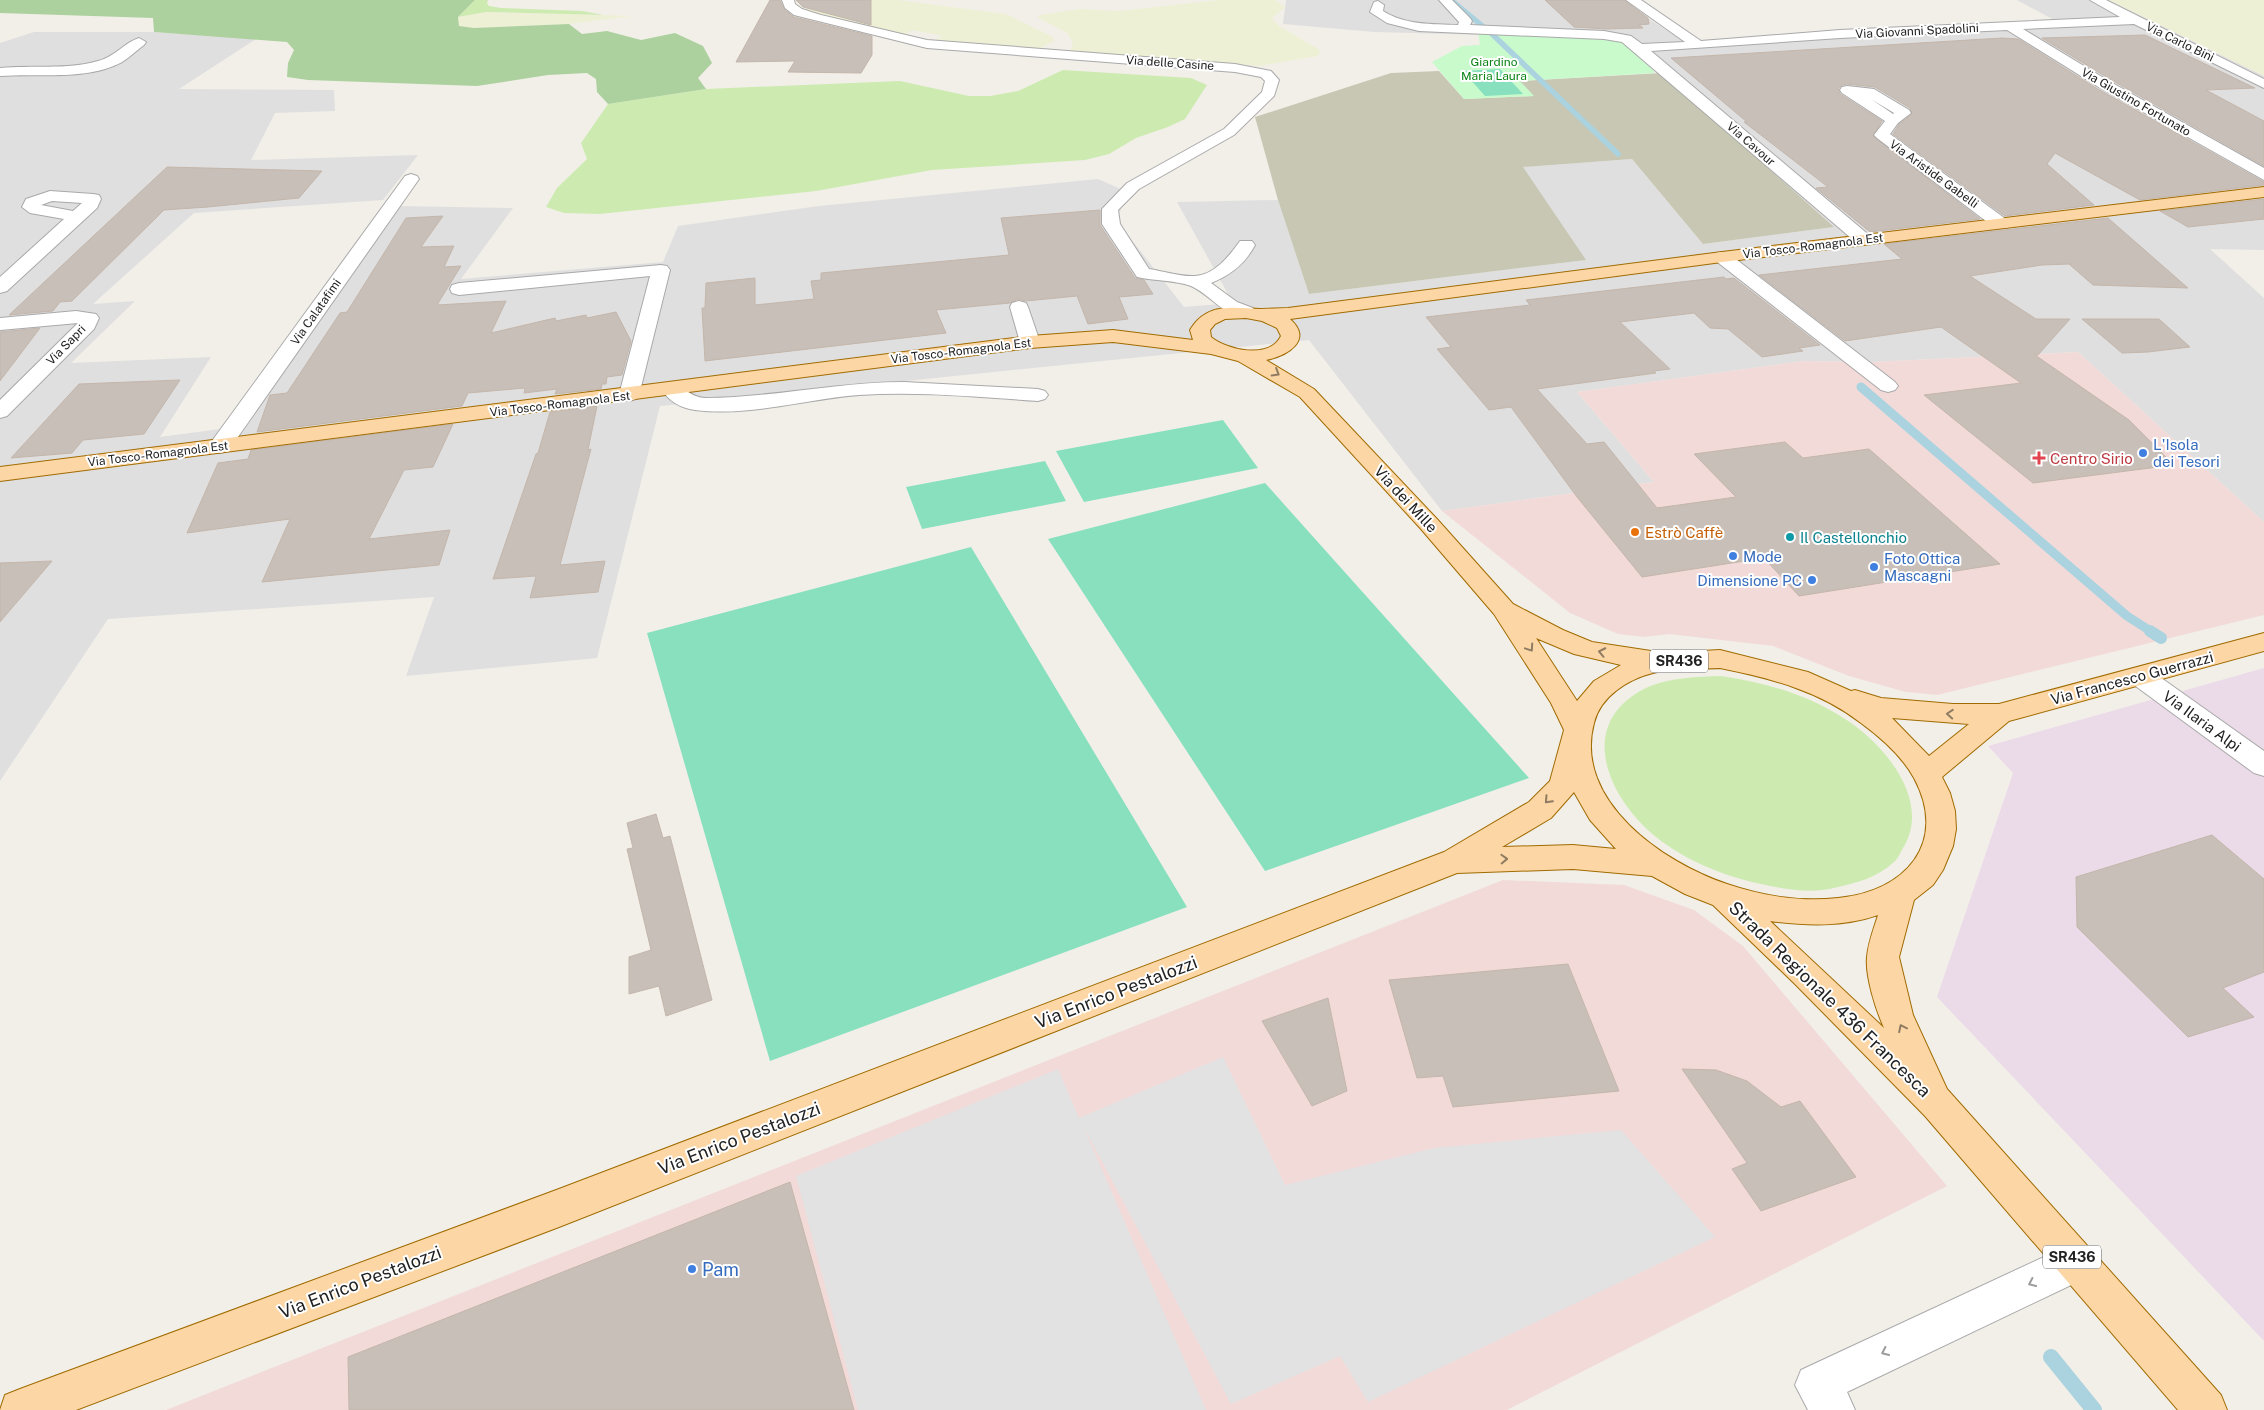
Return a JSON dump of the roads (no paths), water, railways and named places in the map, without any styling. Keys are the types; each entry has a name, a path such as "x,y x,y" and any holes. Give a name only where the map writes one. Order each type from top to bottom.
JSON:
{"main road":[{"name":"Via Tosco-Romagnola Est","path":"0,474 629,395 1030,342 1175,331 1228,313 1288,314 1722,257 2264,192"},
{"name":"Via Tosco-Romagnola Est","path":"1120,336 1213,348 1222,352 1244,356 1274,352 1288,340 1317,323 1363,303"},
{"path":"1254,313 1282,322 1289,332 1288,340"},
{"path":"1209,320 1202,326 1200,334 1206,343 1213,348"},
{"name":"Via dei Mille","path":"1288,340 1289,357 1307,392 1429,524 1503,608 1564,702 1576,735"},
{"name":"Via dei Mille","path":"1244,356 1307,392"},
{"name":"Via dei Mille","path":"1503,608 1546,633 1583,648 1620,656 1668,661"},
{"name":"Via Francesco Guerrazzi","path":"1830,691 1879,707 1953,714 1999,714 2264,642"},
{"name":"SR436","path":"1720,660 1775,670 1830,691 1869,715 1901,742 1926,774 1941,813 1941,832 1938,850 1930,867 1900,893 1872,905 1838,912 1801,912 1761,906 1722,895 1690,882 1661,866 1630,843 1605,818 1588,792 1578,766 1576,735 1584,709 1598,691 1640,667 1668,661 1720,660"},
{"name":"Via Francesco Guerrazzi","path":"1926,774 1999,714"},
{"name":"Via Enrico Pestalozzi","path":"20,1410 559,1208 1455,861 1540,810 1563,785 1576,735"},
{"name":"Via Enrico Pestalozzi","path":"1455,861 1573,857 1661,866"},
{"name":"Strada Regionale 436 Francesca","path":"1900,893 1883,956 1887,982 1896,1016 1938,1104"},
{"name":"Strada Regionale 436 Francesca","path":"1722,895 1807,974 1938,1104 2206,1410"}],"street":[{"name":"Via delle Casine","path":"788,0 789,5 798,12 927,44 1235,68 1266,74 1272,80 1270,93 1229,132 1133,186 1110,209 1111,224 1144,273 1197,282"},
{"path":"1445,0 1466,22 1462,29"},
{"path":"1632,0 1654,13 1698,45"},
{"name":"Via Carlo Bini","path":"2096,0 2264,84"},
{"name":"Via Cavour","path":"1378,5 1376,12 1398,23 1419,27 1604,35 1626,39 1639,48 1864,240"},
{"name":"Via Giovanni Spadolini","path":"1698,45 1840,34 2136,20"},
{"name":"Via Giustino Fortunato","path":"2009,26 2102,83 2264,176"},
{"path":"0,72 63,69 100,64 117,59 139,42"},
{"name":"Via Cavour","path":"1639,48 1698,45"},
{"name":"Via Aristide Gabelli","path":"1893,120 1882,136 2001,224"},
{"name":"Via Calatafimi","path":"220,446 411,179"},
{"path":"0,287 76,217"},
{"path":"1197,282 1228,268 1241,256 1246,245"},
{"path":"1722,257 1888,386"},
{"path":"459,289 661,270 629,395"},
{"path":"1197,282 1230,306 1254,313"},
{"path":"1209,320 1215,308 1213,294"},
{"path":"1019,307 1030,342"},
{"name":"Via Sapri","path":"0,324 76,317 89,318 87,325 0,412"},
{"path":"670,389 681,400 697,404 728,404 859,390 896,388 1038,395"},
{"name":"Via Ilaria Alpi","path":"2140,676 2264,766"},
{"path":"1834,1410 1816,1385 2076,1262"}],"waterway":[{"path":"1451,0 1492,34 1618,154"},
{"path":"1861,387 2127,616 2152,632"},
{"path":"2150,631 2161,638"},
{"path":"2051,1357 2094,1410"}],"place":[{"name":"L'Isola dei Tesori","path":"2143,453"},
{"name":"Centro Sirio","path":"2039,458"},
{"name":"Estrò Caffè","path":"1635,532"},
{"name":"Il Castellonchio","path":"1790,537"},
{"name":"Mode","path":"1733,556"},
{"name":"Foto Ottica Mascagni","path":"1874,567"},
{"name":"Dimensione PC","path":"1812,580"},
{"name":"Pam","path":"692,1269"}],"park label":[{"name":"Giardino Maria Laura","path":"1494,69"}]}
